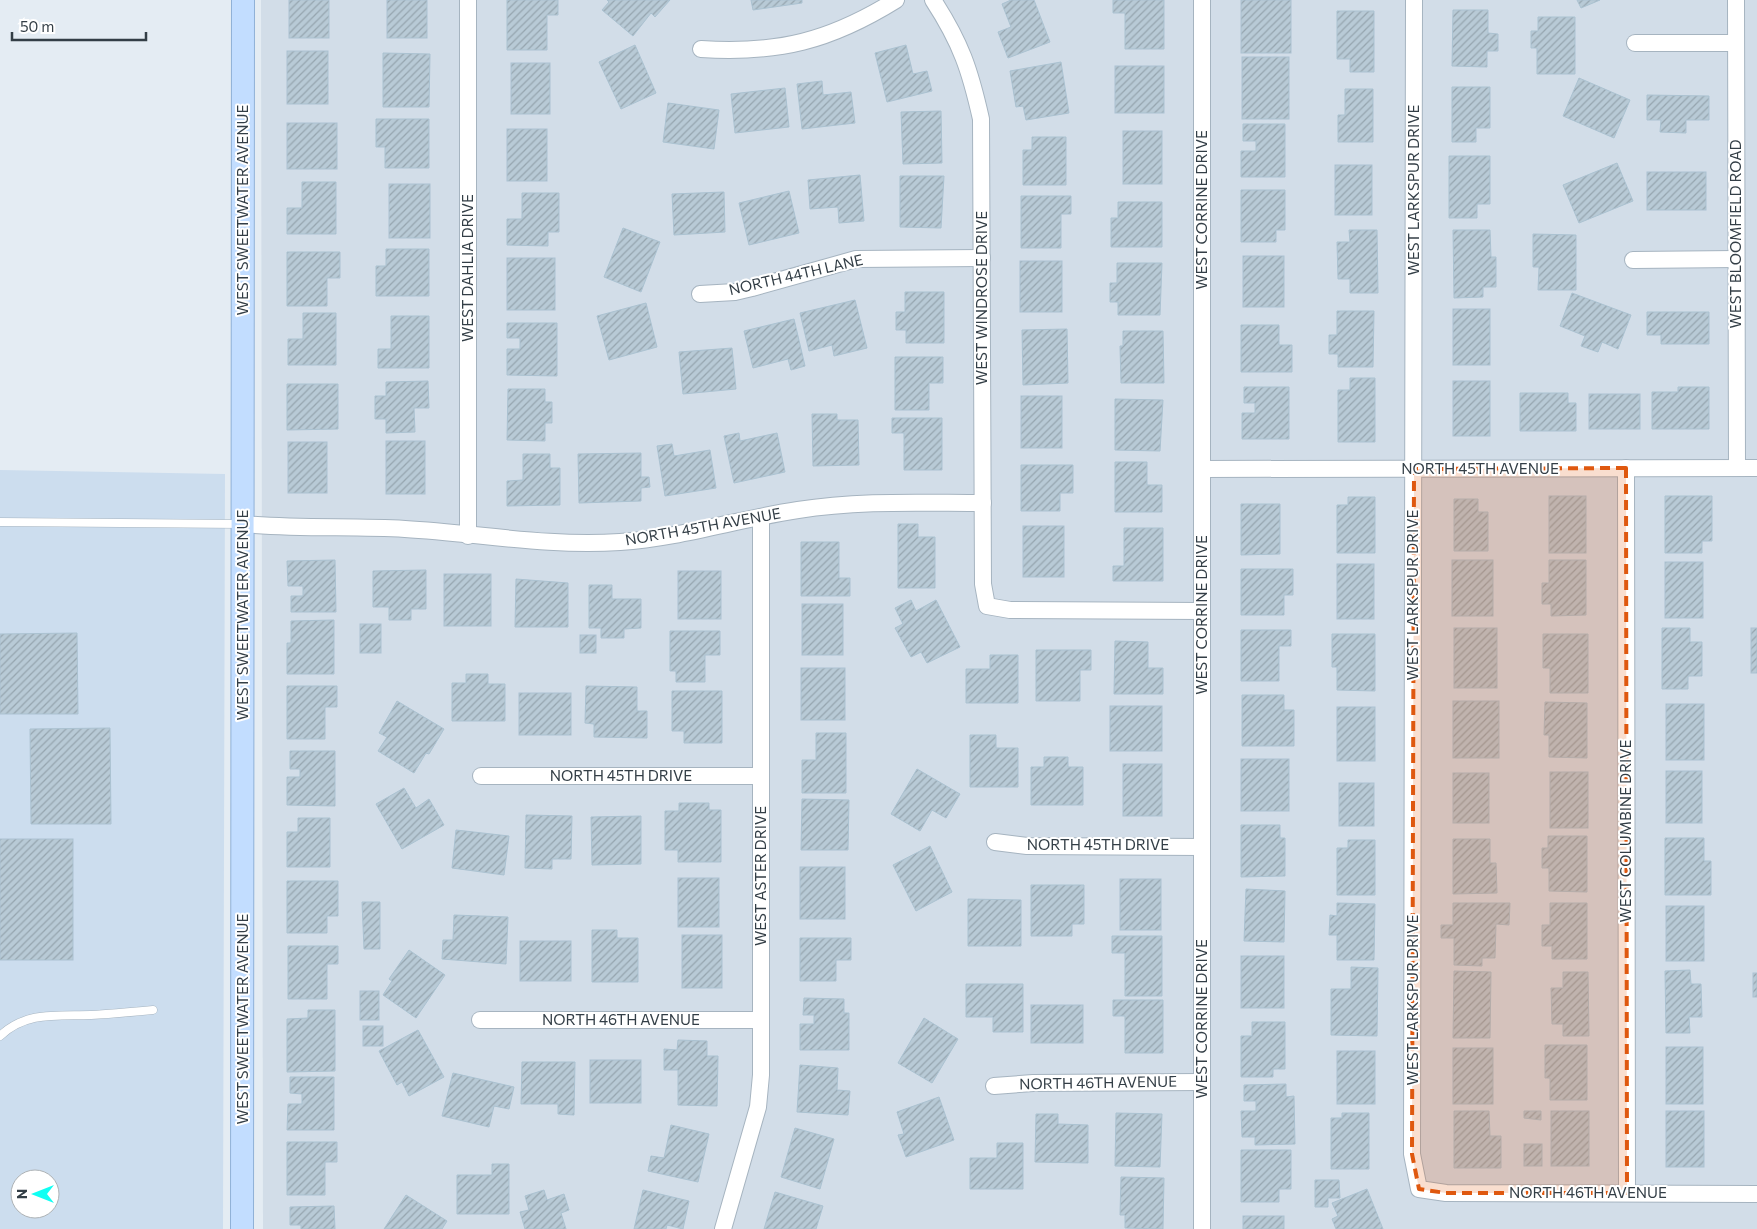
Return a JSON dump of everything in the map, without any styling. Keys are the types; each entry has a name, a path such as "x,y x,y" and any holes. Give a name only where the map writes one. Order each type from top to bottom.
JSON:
{"street":[{"name":"WEST SWEETWATER AVENUE","path":"242,1229 243,0"},
{"name":"WEST DAHLIA DRIVE","path":"468,0 468,536"},
{"path":"701,49 735,51 775,49 829,34 896,0"},
{"name":"WEST WINDROSE DRIVE","path":"934,0 962,50 971,74 980,119 983,584 987,606 1010,610 1202,611"},
{"name":"WEST CORRINE DRIVE","path":"1202,0 1202,1229"},
{"name":"WEST LARKSPUR DRIVE","path":"1414,0 1412,1154 1419,1189"},
{"name":"WEST BLOOMFIELD ROAD","path":"1736,0 1736,468"},
{"path":"1634,43 1736,43"},
{"name":"NORTH 44TH LANE","path":"700,294 735,292 856,259 982,258"},
{"path":"1633,260 1736,259"},
{"name":"WEST COLUMBINE DRIVE","path":"1626,468 1626,1193"},
{"name":"NORTH 45TH AVENUE","path":"1202,469 1757,468"},
{"name":"NORTH 45TH AVENUE","path":"243,524 277,527 407,529 568,544 621,542 691,532 797,510 860,502 983,503"},
{"name":"WEST ASTER DRIVE","path":"723,1229 758,1107 761,1075 761,517"},
{"name":"NORTH 45TH DRIVE","path":"481,776 762,776"},
{"name":"NORTH 45TH DRIVE","path":"995,842 1027,846 1202,846"},
{"name":"NORTH 46TH AVENUE","path":"480,1020 761,1020"},
{"name":"NORTH 46TH AVENUE","path":"994,1086 1033,1083 1202,1082"},
{"name":"NORTH 46TH AVENUE","path":"1419,1189 1446,1193 1757,1194"}],"lane":[{"path":"0,522 221,522 243,524"},
{"path":"0,1036 9,1027 27,1018 53,1014 91,1015 152,1010"}],"highlighted area":[{"path":"1626,468 1627,1193 1446,1193 1419,1189 1412,1154 1414,469"}],"shaded area":[{"path":"261,0 1757,0 1757,1229 263,1229"},
{"path":"0,470 225,474 223,1229 0,1229"}],"building":[{"path":"289,0 329,0 329,38 289,38"},
{"path":"387,0 427,0 427,38 387,38"},
{"path":"507,0 558,0 558,15 547,15 547,50 507,50"},
{"path":"607,0 670,0 655,17 651,13 633,36 602,10 609,2"},
{"path":"751,0 802,0 802,3 753,10"},
{"path":"1011,0 1034,0 1050,42 1008,58 998,32 1011,27 1002,4"},
{"path":"1113,0 1164,0 1164,49 1125,49 1125,13 1113,13"},
{"path":"1241,0 1291,0 1291,53 1241,53"},
{"path":"1577,0 1600,0 1581,8"},
{"path":"1453,10 1488,10 1488,33 1498,34 1498,51 1487,51 1487,67 1452,66"},
{"path":"1337,11 1374,11 1374,72 1350,72 1350,59 1337,59"},
{"path":"1538,17 1575,17 1575,74 1537,74 1537,48 1531,48 1531,31 1538,31"},
{"path":"635,45 656,93 621,109 599,62"},
{"path":"906,45 913,74 927,71 932,91 887,102 875,53"},
{"path":"287,51 328,51 328,104 287,104"},
{"path":"383,53 430,54 429,107 383,107"},
{"path":"1242,57 1289,57 1289,119 1242,119"},
{"path":"1061,62 1069,113 1026,120 1023,106 1016,107 1010,71"},
{"path":"511,63 550,63 550,114 511,114"},
{"path":"1115,66 1164,66 1164,113 1115,113"},
{"path":"1579,78 1630,100 1614,138 1563,116"},
{"path":"822,81 823,95 851,92 855,123 802,129 797,84"},
{"path":"1452,87 1490,87 1490,128 1476,128 1476,142 1452,142"},
{"path":"785,88 789,127 735,133 731,94"},
{"path":"1345,89 1373,89 1373,142 1338,142 1338,115 1345,115"},
{"path":"1647,95 1709,96 1709,120 1686,120 1686,133 1660,132 1661,120 1647,120"},
{"path":"668,103 719,110 714,149 663,142"},
{"path":"941,111 942,163 903,164 901,112"},
{"path":"376,119 429,119 429,168 385,168 385,147 376,147"},
{"path":"287,123 337,123 337,169 287,169"},
{"path":"1243,124 1285,124 1285,177 1241,177 1241,151 1256,151 1256,141 1243,141"},
{"path":"507,129 547,129 547,181 507,181"},
{"path":"1123,131 1162,131 1162,184 1123,184"},
{"path":"1032,137 1066,137 1066,185 1023,185 1023,150 1032,150"},
{"path":"1449,156 1490,156 1490,204 1477,204 1477,218 1449,218"},
{"path":"1617,163 1633,201 1579,223 1563,185"},
{"path":"1335,165 1372,165 1372,215 1335,215"},
{"path":"1647,172 1706,172 1706,210 1647,210"},
{"path":"860,175 864,221 839,223 838,207 810,209 808,180"},
{"path":"900,176 944,176 941,228 900,227"},
{"path":"302,182 336,182 336,234 287,234 287,208 302,208"},
{"path":"389,184 430,184 430,238 389,238"},
{"path":"1241,190 1285,190 1285,230 1276,230 1276,242 1241,242"},
{"path":"789,191 799,233 749,245 739,203"},
{"path":"724,192 725,232 674,235 672,194"},
{"path":"522,193 559,193 559,232 548,232 548,246 507,245 507,219 522,219"},
{"path":"1021,196 1071,196 1071,214 1061,214 1061,248 1021,248"},
{"path":"1118,202 1162,202 1162,247 1111,247 1111,218 1118,218"},
{"path":"623,228 660,242 641,292 604,277"},
{"path":"1349,230 1377,230 1378,293 1350,293 1350,279 1338,279 1337,242 1350,242"},
{"path":"1453,230 1490,230 1491,257 1496,257 1496,287 1483,287 1483,297 1454,298"},
{"path":"1533,234 1576,235 1576,290 1538,290 1539,267 1533,267"},
{"path":"386,249 429,249 429,296 376,296 376,266 386,266"},
{"path":"287,252 340,252 340,278 327,278 327,306 287,306"},
{"path":"1243,256 1284,256 1284,307 1243,307"},
{"path":"507,258 555,258 555,310 507,310"},
{"path":"1020,261 1062,261 1062,312 1020,312"},
{"path":"1117,263 1162,263 1160,315 1118,315 1118,302 1110,302 1110,283 1117,283"},
{"path":"905,292 944,292 944,343 906,343 906,330 896,330 896,312 905,312"},
{"path":"1572,293 1631,315 1618,349 1602,342 1598,352 1581,346 1585,336 1560,326"},
{"path":"855,300 867,348 834,356 832,345 809,351 800,313"},
{"path":"646,303 657,347 609,360 597,316"},
{"path":"1453,309 1490,309 1490,365 1453,365"},
{"path":"1337,311 1374,311 1373,367 1338,367 1338,354 1329,354 1329,335 1337,335"},
{"path":"1647,312 1709,312 1709,344 1661,344 1661,335 1647,335"},
{"path":"303,313 336,313 336,365 288,365 288,339 303,339"},
{"path":"391,316 429,316 429,368 378,368 378,349 391,349"},
{"path":"794,319 805,366 791,370 788,359 753,368 744,331"},
{"path":"507,323 557,323 557,376 507,375 507,349 520,349 520,338 507,338"},
{"path":"1241,325 1279,325 1279,345 1292,345 1292,372 1241,372"},
{"path":"1067,329 1068,383 1023,385 1022,330"},
{"path":"1123,331 1163,331 1164,383 1121,383 1120,346 1123,346"},
{"path":"732,348 736,389 683,394 679,352"},
{"path":"895,357 943,357 943,383 929,383 929,410 895,410"},
{"path":"1350,378 1375,378 1375,442 1338,442 1338,390 1350,390"},
{"path":"428,381 429,408 414,408 415,432 386,433 386,419 375,419 375,396 386,396 386,382"},
{"path":"1453,381 1490,381 1490,436 1453,436"},
{"path":"287,384 338,384 338,429 287,430"},
{"path":"1244,387 1289,387 1289,439 1242,439 1242,413 1255,413 1255,403 1244,403"},
{"path":"1678,387 1709,387 1709,429 1652,429 1652,392 1678,392"},
{"path":"508,389 545,389 545,402 552,402 552,423 545,423 545,441 507,440"},
{"path":"1520,393 1568,393 1568,403 1576,403 1576,431 1520,431"},
{"path":"1589,394 1640,394 1640,429 1589,429"},
{"path":"1021,396 1062,396 1062,448 1021,448"},
{"path":"1115,399 1163,400 1160,451 1115,450"},
{"path":"812,414 837,414 837,420 858,420 859,465 813,466"},
{"path":"892,418 942,418 942,470 904,470 904,433 892,433"},
{"path":"739,433 740,441 777,433 785,472 734,483 724,436"},
{"path":"386,441 425,441 425,494 386,494"},
{"path":"288,442 327,442 327,493 288,493"},
{"path":"672,444 674,456 710,450 716,488 665,496 657,446"},
{"path":"641,453 641,477 649,477 650,487 641,488 641,501 579,503 578,454"},
{"path":"523,454 550,454 550,468 560,468 560,505 507,506 507,481 523,480"},
{"path":"1115,462 1147,462 1147,485 1162,485 1162,512 1115,512"},
{"path":"1021,465 1073,465 1073,493 1060,493 1060,511 1021,511"},
{"path":"1549,496 1586,496 1586,553 1549,553"},
{"path":"1665,496 1712,496 1712,541 1702,541 1702,553 1665,553"},
{"path":"1348,497 1375,497 1375,553 1337,553 1337,505 1348,505"},
{"path":"1454,499 1478,499 1478,512 1488,512 1488,551 1454,551"},
{"path":"1241,504 1280,504 1280,554 1241,555"},
{"path":"898,524 918,524 918,537 935,537 935,588 898,588"},
{"path":"1023,526 1064,526 1064,577 1023,577"},
{"path":"1124,528 1163,528 1163,581 1113,581 1113,566 1124,566"},
{"path":"801,542 839,542 839,578 850,578 850,596 801,596"},
{"path":"335,560 336,612 291,612 291,596 303,596 303,586 288,586 287,561"},
{"path":"1452,560 1493,560 1493,616 1452,616"},
{"path":"1549,560 1586,560 1586,615 1551,616 1551,604 1542,604 1542,583 1549,583"},
{"path":"1665,562 1703,562 1703,618 1665,618"},
{"path":"1337,564 1374,564 1374,619 1337,619"},
{"path":"1241,569 1293,569 1293,595 1284,595 1284,615 1241,615"},
{"path":"426,570 426,609 411,609 411,620 389,620 389,607 373,607 373,571"},
{"path":"678,571 721,571 721,619 678,619"},
{"path":"444,574 491,574 491,626 444,626"},
{"path":"516,579 568,583 568,627 515,627"},
{"path":"589,585 612,585 612,599 641,599 641,628 624,629 624,638 601,638 601,628 589,628"},
{"path":"911,600 916,611 936,600 960,647 927,663 921,652 911,657 895,628 903,624 895,608"},
{"path":"802,604 843,604 843,655 802,655"},
{"path":"334,620 334,674 287,674 287,643 291,643 291,621"},
{"path":"360,624 381,624 381,653 360,653"},
{"path":"1454,628 1497,628 1497,688 1454,688"},
{"path":"1662,628 1690,628 1690,642 1702,642 1702,676 1688,676 1688,689 1662,689"},
{"path":"1751,628 1757,628 1757,673 1751,673"},
{"path":"1241,630 1291,630 1291,646 1279,646 1279,681 1241,681"},
{"path":"670,631 720,631 720,655 705,655 705,682 676,682 676,671 670,671"},
{"path":"77,633 78,714 0,714 0,634"},
{"path":"1332,634 1375,634 1375,691 1337,690 1337,667 1332,667"},
{"path":"1543,634 1588,634 1588,693 1550,693 1550,668 1543,668"},
{"path":"580,635 596,635 596,653 580,653"},
{"path":"1115,641 1148,642 1148,668 1163,668 1163,694 1114,694"},
{"path":"1036,650 1091,650 1091,670 1080,670 1080,701 1036,701"},
{"path":"990,655 1018,655 1018,703 966,703 966,669 990,669"},
{"path":"801,668 845,668 845,720 801,720"},
{"path":"466,674 488,674 488,684 505,684 505,721 452,721 452,683 466,683"},
{"path":"287,686 337,686 337,707 325,707 325,739 287,739"},
{"path":"586,686 637,687 637,711 647,711 647,738 594,737 594,724 585,723"},
{"path":"672,691 722,691 722,743 684,743 684,731 672,731"},
{"path":"519,693 571,693 571,735 519,735"},
{"path":"1242,695 1284,695 1284,710 1294,710 1294,746 1242,746"},
{"path":"397,701 444,729 429,754 426,753 414,773 378,751 387,737 379,733"},
{"path":"1453,701 1499,701 1499,758 1453,758"},
{"path":"1545,702 1587,703 1587,758 1549,757 1549,735 1544,735"},
{"path":"1666,704 1704,704 1704,760 1666,760"},
{"path":"1110,706 1162,706 1162,751 1110,751"},
{"path":"1337,707 1375,707 1375,761 1337,761"},
{"path":"110,728 111,824 31,824 30,729"},
{"path":"816,733 846,733 846,793 802,793 802,760 816,760"},
{"path":"970,735 996,735 996,748 1018,748 1018,787 970,787"},
{"path":"290,751 335,751 335,806 287,805 287,777 300,777 300,769 290,769"},
{"path":"1044,757 1068,757 1068,767 1083,767 1083,805 1031,805 1031,767 1044,767"},
{"path":"1241,759 1289,759 1289,811 1241,811"},
{"path":"1123,764 1162,764 1162,816 1123,816"},
{"path":"917,769 960,794 946,818 932,810 920,831 891,814"},
{"path":"1666,771 1702,771 1702,823 1666,823"},
{"path":"1550,772 1588,772 1588,828 1550,828"},
{"path":"1453,773 1489,773 1489,823 1453,823"},
{"path":"1339,783 1374,783 1374,826 1339,826"},
{"path":"404,788 416,808 429,799 444,825 402,849 376,804"},
{"path":"802,799 849,800 848,850 801,850"},
{"path":"679,803 709,803 709,810 721,810 721,862 678,862 678,850 665,850 665,811 679,811"},
{"path":"526,815 572,816 571,859 552,859 552,869 525,868"},
{"path":"641,816 641,864 592,865 591,817"},
{"path":"298,818 330,818 330,867 287,867 287,832 298,832"},
{"path":"1241,825 1280,825 1280,838 1285,838 1285,876 1241,877"},
{"path":"456,830 509,836 504,875 452,868"},
{"path":"1548,836 1587,836 1587,892 1549,891 1549,868 1542,868 1542,848 1548,848"},
{"path":"1665,838 1704,838 1704,861 1711,861 1711,895 1665,895"},
{"path":"0,839 73,839 73,960 0,960"},
{"path":"1453,839 1490,839 1490,863 1496,863 1497,893 1453,894"},
{"path":"1348,840 1375,840 1375,895 1337,895 1337,848 1348,848"},
{"path":"930,846 952,892 916,911 893,865"},
{"path":"800,867 845,867 845,919 800,919"},
{"path":"678,878 719,878 719,927 678,927"},
{"path":"1120,879 1161,879 1161,930 1120,930"},
{"path":"287,881 338,881 338,916 327,916 327,933 287,933"},
{"path":"1031,885 1084,885 1084,924 1072,924 1072,936 1031,936"},
{"path":"1246,889 1285,891 1284,942 1244,941"},
{"path":"968,899 1021,900 1021,946 968,946"},
{"path":"362,902 380,902 380,949 364,949"},
{"path":"1337,903 1375,904 1374,960 1337,960 1337,935 1329,935 1330,915 1337,916"},
{"path":"1453,903 1510,903 1509,925 1496,924 1495,958 1482,958 1482,966 1454,965 1454,938 1441,938 1441,925 1453,925"},
{"path":"1550,903 1587,903 1587,959 1552,959 1552,946 1542,946 1542,925 1550,925"},
{"path":"1666,906 1704,906 1704,961 1666,961"},
{"path":"454,915 508,917 506,964 442,959 443,940 453,940"},
{"path":"592,930 617,930 617,938 638,938 638,982 592,982"},
{"path":"682,935 722,935 722,988 682,988"},
{"path":"1112,936 1162,936 1162,996 1125,996 1125,953 1112,953"},
{"path":"800,938 851,938 851,960 836,960 836,981 800,981"},
{"path":"520,941 571,941 571,981 520,981"},
{"path":"288,946 338,946 338,964 327,964 327,999 288,999"},
{"path":"409,950 445,975 416,1018 383,995 392,981 389,979"},
{"path":"1241,956 1284,956 1284,1008 1241,1008"},
{"path":"1351,967 1378,968 1377,1036 1331,1035 1331,989 1351,989"},
{"path":"1690,970 1691,984 1701,984 1702,1017 1689,1017 1690,1033 1666,1033 1665,971"},
{"path":"1454,971 1491,972 1490,1038 1453,1038"},
{"path":"1563,972 1588,972 1589,1036 1563,1036 1563,1024 1552,1024 1551,988 1563,988"},
{"path":"1753,973 1757,973 1757,997 1753,997"},
{"path":"966,984 1023,984 1023,1032 993,1032 993,1017 966,1017"},
{"path":"360,991 379,991 379,1020 360,1020"},
{"path":"804,998 844,999 844,1013 849,1013 849,1050 800,1050 800,1024 814,1024 814,1015 803,1015"},
{"path":"1113,1000 1163,1000 1163,1053 1125,1053 1125,1016 1113,1016"},
{"path":"1031,1005 1083,1005 1083,1043 1031,1043"},
{"path":"308,1010 335,1010 335,1071 287,1072 287,1019 308,1018"},
{"path":"924,1018 958,1039 932,1083 898,1063"},
{"path":"1252,1022 1285,1022 1285,1069 1273,1069 1273,1077 1241,1077 1241,1036 1252,1036"},
{"path":"363,1026 383,1026 383,1046 363,1046"},
{"path":"418,1030 444,1077 409,1096 402,1082 397,1085 379,1051"},
{"path":"678,1040 707,1041 707,1056 718,1056 717,1106 678,1105 678,1070 664,1070 664,1049 677,1050"},
{"path":"1545,1045 1587,1045 1587,1100 1550,1100 1550,1078 1545,1078"},
{"path":"1666,1047 1703,1047 1703,1104 1666,1104"},
{"path":"1453,1048 1493,1048 1493,1104 1453,1104"},
{"path":"1337,1051 1375,1051 1375,1104 1337,1104"},
{"path":"590,1060 641,1060 641,1103 590,1103"},
{"path":"522,1062 575,1062 574,1115 558,1114 558,1104 521,1104"},
{"path":"800,1065 838,1068 837,1090 850,1091 848,1115 797,1112"},
{"path":"453,1073 514,1087 509,1109 494,1106 489,1127 442,1116"},
{"path":"290,1077 334,1077 334,1130 287,1130 288,1104 302,1104 302,1094 290,1093"},
{"path":"1286,1084 1286,1097 1294,1096 1295,1144 1255,1145 1255,1137 1242,1137 1241,1111 1256,1111 1256,1101 1244,1101 1244,1085"},
{"path":"939,1097 954,1140 906,1157 898,1135 904,1134 897,1112"},
{"path":"1454,1111 1489,1111 1490,1136 1501,1136 1501,1168 1454,1168"},
{"path":"1524,1111 1541,1111 1541,1120 1524,1118"},
{"path":"1551,1111 1589,1111 1589,1166 1551,1166"},
{"path":"1666,1111 1704,1111 1704,1167 1666,1167"},
{"path":"1116,1113 1162,1114 1160,1167 1115,1166"},
{"path":"1342,1113 1369,1113 1369,1169 1331,1169 1331,1118 1342,1118"},
{"path":"1036,1114 1058,1114 1058,1124 1088,1125 1088,1163 1035,1162"},
{"path":"671,1125 709,1134 698,1182 648,1171 651,1156 664,1158"},
{"path":"795,1128 834,1139 820,1189 781,1177"},
{"path":"287,1142 337,1142 337,1162 325,1162 325,1195 287,1195"},
{"path":"997,1143 1023,1143 1023,1189 970,1189 970,1158 997,1158"},
{"path":"1524,1144 1542,1144 1542,1166 1524,1166"},
{"path":"1241,1150 1291,1150 1291,1189 1279,1189 1279,1202 1241,1202"},
{"path":"492,1164 509,1164 509,1214 457,1214 457,1175 492,1175"},
{"path":"1121,1177 1164,1178 1163,1229 1125,1228 1125,1215 1120,1215"},
{"path":"1315,1180 1339,1180 1340,1198 1328,1198 1328,1207 1315,1207"},
{"path":"1367,1189 1383,1229 1336,1229 1332,1219 1338,1216 1332,1203"},
{"path":"544,1190 547,1200 564,1194 569,1210 561,1213 566,1229 525,1229 520,1212 529,1210 525,1196"},
{"path":"643,1190 689,1201 683,1229 667,1225 666,1229 634,1229"},
{"path":"775,1192 823,1206 816,1229 764,1229"},
{"path":"406,1195 447,1221 442,1229 384,1229"},
{"path":"334,1206 335,1229 301,1229 301,1225 290,1225 290,1207"},
{"path":"1243,1216 1284,1216 1284,1229 1243,1229"}]}
